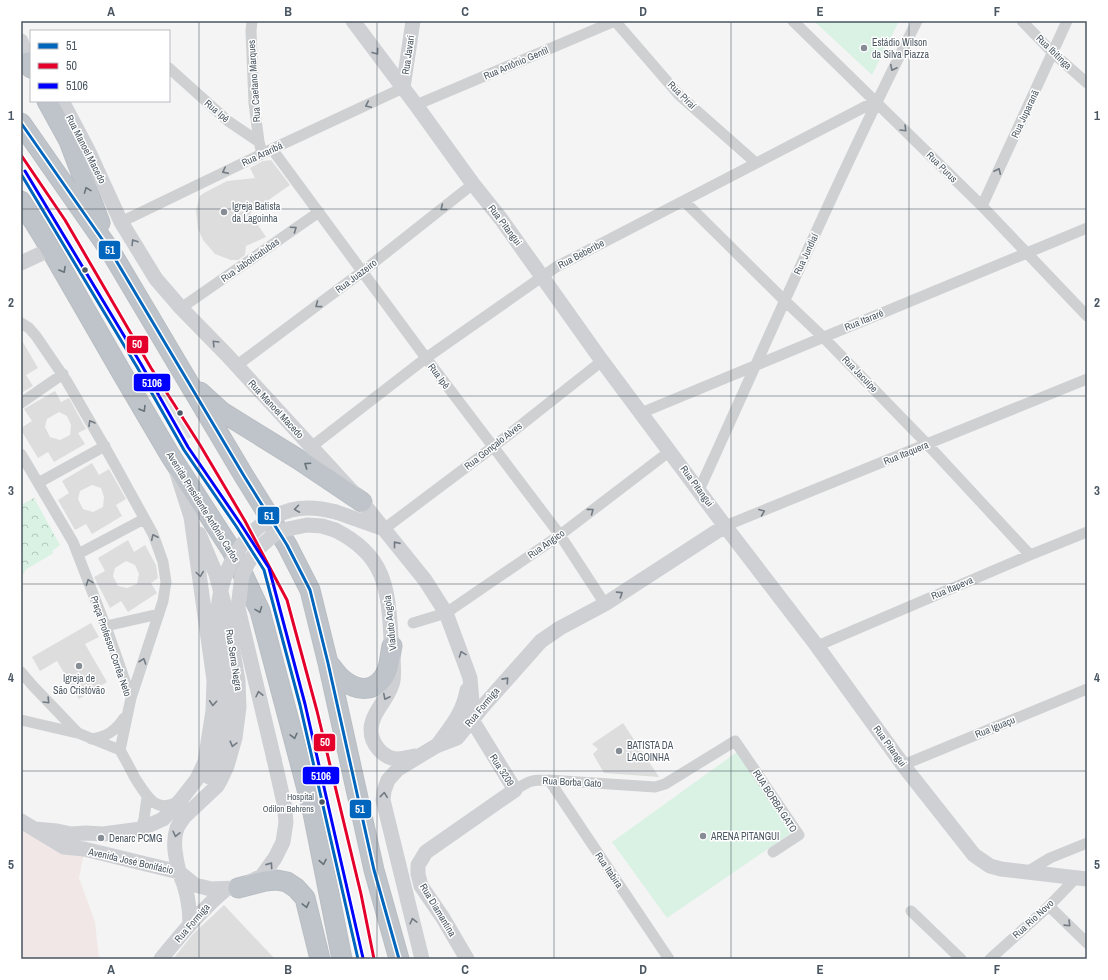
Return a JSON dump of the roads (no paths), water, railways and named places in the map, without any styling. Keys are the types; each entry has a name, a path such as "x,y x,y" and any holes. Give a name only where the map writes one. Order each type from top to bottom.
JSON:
{"highway":[{"path":"48,102 69,141 111,252"},
{"path":"21,123 111,252 187,382 287,545 310,590 328,663 374,870 399,959"},
{"name":"Avenida Presidente Antônio Carlos","path":"21,201 51,249 170,455 232,551 260,611 312,808 342,959"},
{"path":"187,382 222,412 298,459 362,502"},
{"path":"328,663 342,679 358,688 367,689 376,685 386,672 392,646"},
{"path":"232,889 265,881 277,880 287,882 296,888 305,898 320,959"}],"street":[{"name":"Rua Caetano Marques","path":"252,21 254,103 259,142"},
{"name":"Rua Pitangui","path":"353,21 473,184 501,219 602,361 817,646 903,765 974,855 990,866 1001,869 1081,878"},
{"name":"Rua Javari","path":"403,88 413,21"},
{"name":"Rua Antônio Gentil","path":"416,105 615,21"},
{"name":"Rua Piraí","path":"615,21 680,94 756,163"},
{"name":"Rua Purus","path":"793,21 982,206 1087,316"},
{"name":"Rua Jundiaí","path":"699,490 757,364 784,300 876,102 917,21"},
{"name":"Rua Ibitinga","path":"1022,21 1053,53 1087,83"},
{"name":"Rua Juparanã","path":"982,206 1067,21"},
{"path":"21,41 27,61"},
{"name":"Rua Ipê","path":"170,69 228,121 259,142 319,212 426,358 560,535 605,604"},
{"name":"Rua Araribá","path":"121,222 267,151 403,88"},
{"name":"Rua Manoel Macedo","path":"63,102 88,150 121,222 156,279 362,502 425,580 446,613 470,678 472,720"},
{"name":"Rua Beberibe","path":"311,447 426,358 542,276 572,258 876,102"},
{"name":"Rua Juazeiro","path":"236,366 363,271 473,184"},
{"name":"Rua Jacuípe","path":"684,200 784,300 824,337 927,444 1030,555"},
{"name":"Rua Jaboticatubas","path":"182,308 319,212"},
{"name":"Rua Itararé","path":"641,413 1087,228"},
{"path":"21,262 51,249"},
{"path":"21,323 29,328 36,336 63,374 105,446 153,534 163,562 166,582 164,600 131,698"},
{"name":"Rua Gonçalo Alves","path":"384,529 493,447 602,361"},
{"path":"21,403 63,374"},
{"name":"Rua Itaquera","path":"725,526 1087,379"},
{"path":"38,483 105,446"},
{"name":"Rua Angico","path":"413,623 446,613 560,535 670,451"},
{"name":"Praça Professor Corrêa Neto","path":"21,454 78,554 106,626 131,698 120,750"},
{"name":"Rua Serra Negra","path":"170,455 191,517 216,574 227,615 240,695 235,738 227,766 222,777 217,786 184,817"},
{"path":"232,889 201,887 191,883 179,872 174,852 174,840 177,827 207,781 221,735 228,703 225,661 218,625 218,611 223,585 235,556 249,535 256,529 264,523 291,510 312,508 324,509 384,529"},
{"name":"Rua Serra Negra","path":"179,802 197,780 205,762 213,711 214,692 191,517"},
{"path":"78,554 144,519"},
{"name":"Viaduto Angola","path":"274,760 238,608 242,575 248,563 259,548 272,536 283,530 307,525 322,526 335,530 350,538 373,560 382,574 389,605 394,662 393,682 373,721 371,730 372,740 380,751 389,757 398,759 422,755"},
{"name":"Rua Formiga","path":"422,959 383,800 384,791 388,780 398,769 436,746 457,738 541,641 560,628 605,604 725,526"},
{"name":"Rua Itapeva","path":"817,646 1087,532"},
{"path":"106,626 159,614"},
{"path":"22,676 78,733"},
{"path":"436,746 456,720 465,699 470,678"},
{"name":"Rua Iguaçu","path":"903,765 1087,689"},
{"path":"91,739 108,735 126,716"},
{"path":"21,720 78,733 120,750 147,797 154,803 163,806 172,805 179,802 207,781"},
{"name":"Rua 3209","path":"472,720 515,790"},
{"name":"Rua 3209","path":"457,738 466,738 489,749"},
{"name":"Rua Borba Gato","path":"421,859 426,852 515,790 532,780 654,787 666,784 736,741"},
{"name":"RUA BORBA GATO","path":"736,741 799,835 773,852"},
{"name":"Rua Formiga","path":"161,959 209,903 232,889 262,876 275,858 283,842 286,822 284,802 274,760"},
{"name":"Rua Itabira","path":"549,780 669,959"},
{"path":"141,828 144,819 147,797"},
{"name":"Avenida José Bonifácio","path":"35,829 57,830 71,834 103,834 141,828 163,819 179,802"},
{"name":"Avenida José Bonifácio","path":"21,821 64,847 84,850 179,872 187,893 190,924"},
{"path":"84,850 82,839 86,833"},
{"path":"1027,872 1050,858 1087,843"},
{"name":"Rua Diamantina","path":"421,859 418,866 418,874 421,886 443,918 467,959"},
{"name":"Rua Rio Novo","path":"990,959 1081,878"},
{"path":"1049,906 1087,943"},
{"path":"911,911 961,959"}],"place":[{"name":"Estádio Wilson da Silva Piazza","path":"864,48"},
{"name":"Igreja Batista da Lagoinha","path":"224,212"},
{"name":"Igreja de São Cristóvão","path":"79,666"},
{"name":"BATISTA DA LAGOINHA","path":"619,751"},
{"name":"Hospital Odilon Behrens","path":"322,802"},
{"name":"ARENA PITANGUI","path":"703,836"},
{"name":"Denarc PCMG","path":"101,838"}]}
